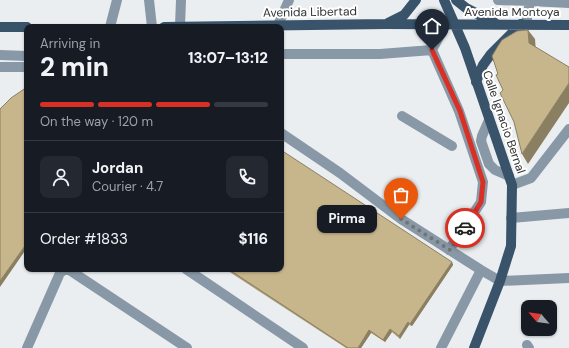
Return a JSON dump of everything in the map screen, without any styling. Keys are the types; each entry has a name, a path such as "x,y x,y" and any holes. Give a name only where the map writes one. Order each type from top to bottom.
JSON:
{"main road":[{"path":"386,24 404,15 416,0"},
{"name":"Calle Ignacio Bernal","path":"444,0 451,25 476,82 510,180 511,246 500,281 474,348"},
{"path":"459,1 497,24"},
{"path":"476,82 483,65 491,54 523,24"},
{"name":"Avenida Libertad","path":"284,25 451,25"},
{"name":"Avenida Montoya","path":"451,25 569,25"},
{"path":"0,27 24,27"}],"street":[{"path":"111,24 117,0"},
{"path":"149,0 152,24"},
{"path":"180,24 181,0"},
{"path":"278,24 288,0"},
{"path":"498,0 569,3"},
{"path":"523,24 530,1"},
{"path":"284,54 380,54 432,50 451,25"},
{"path":"432,50 460,111 483,182 481,202 450,250"},
{"path":"0,56 24,56"},
{"path":"0,67 24,67"},
{"path":"402,116 452,146"},
{"path":"489,120 481,141 489,164 510,180 531,178 569,129"},
{"path":"284,135 340,173 401,219 480,270 500,281 569,278"},
{"path":"511,218 569,213"},
{"path":"441,348 480,270"},
{"path":"27,348 62,272"},
{"path":"71,272 187,348"},
{"path":"190,272 303,348"}],"building":[{"path":"528,30 529,43 569,67 569,83 522,154 514,122 500,93 503,90 496,75 498,74 492,56 502,40 517,31"},
{"path":"24,89 24,247 0,281 0,109 11,98"},
{"path":"284,152 452,262 410,324 408,322 399,336 390,329 383,340 369,330 358,348 348,348 233,272 284,272"}],"way so far":[{"path":"401,219 450,250 465,228"}],"place":[{"name":"Pirma","path":"401,219"}],"route":[{"path":"432,50 460,111 483,182 481,202 465,228"}]}
